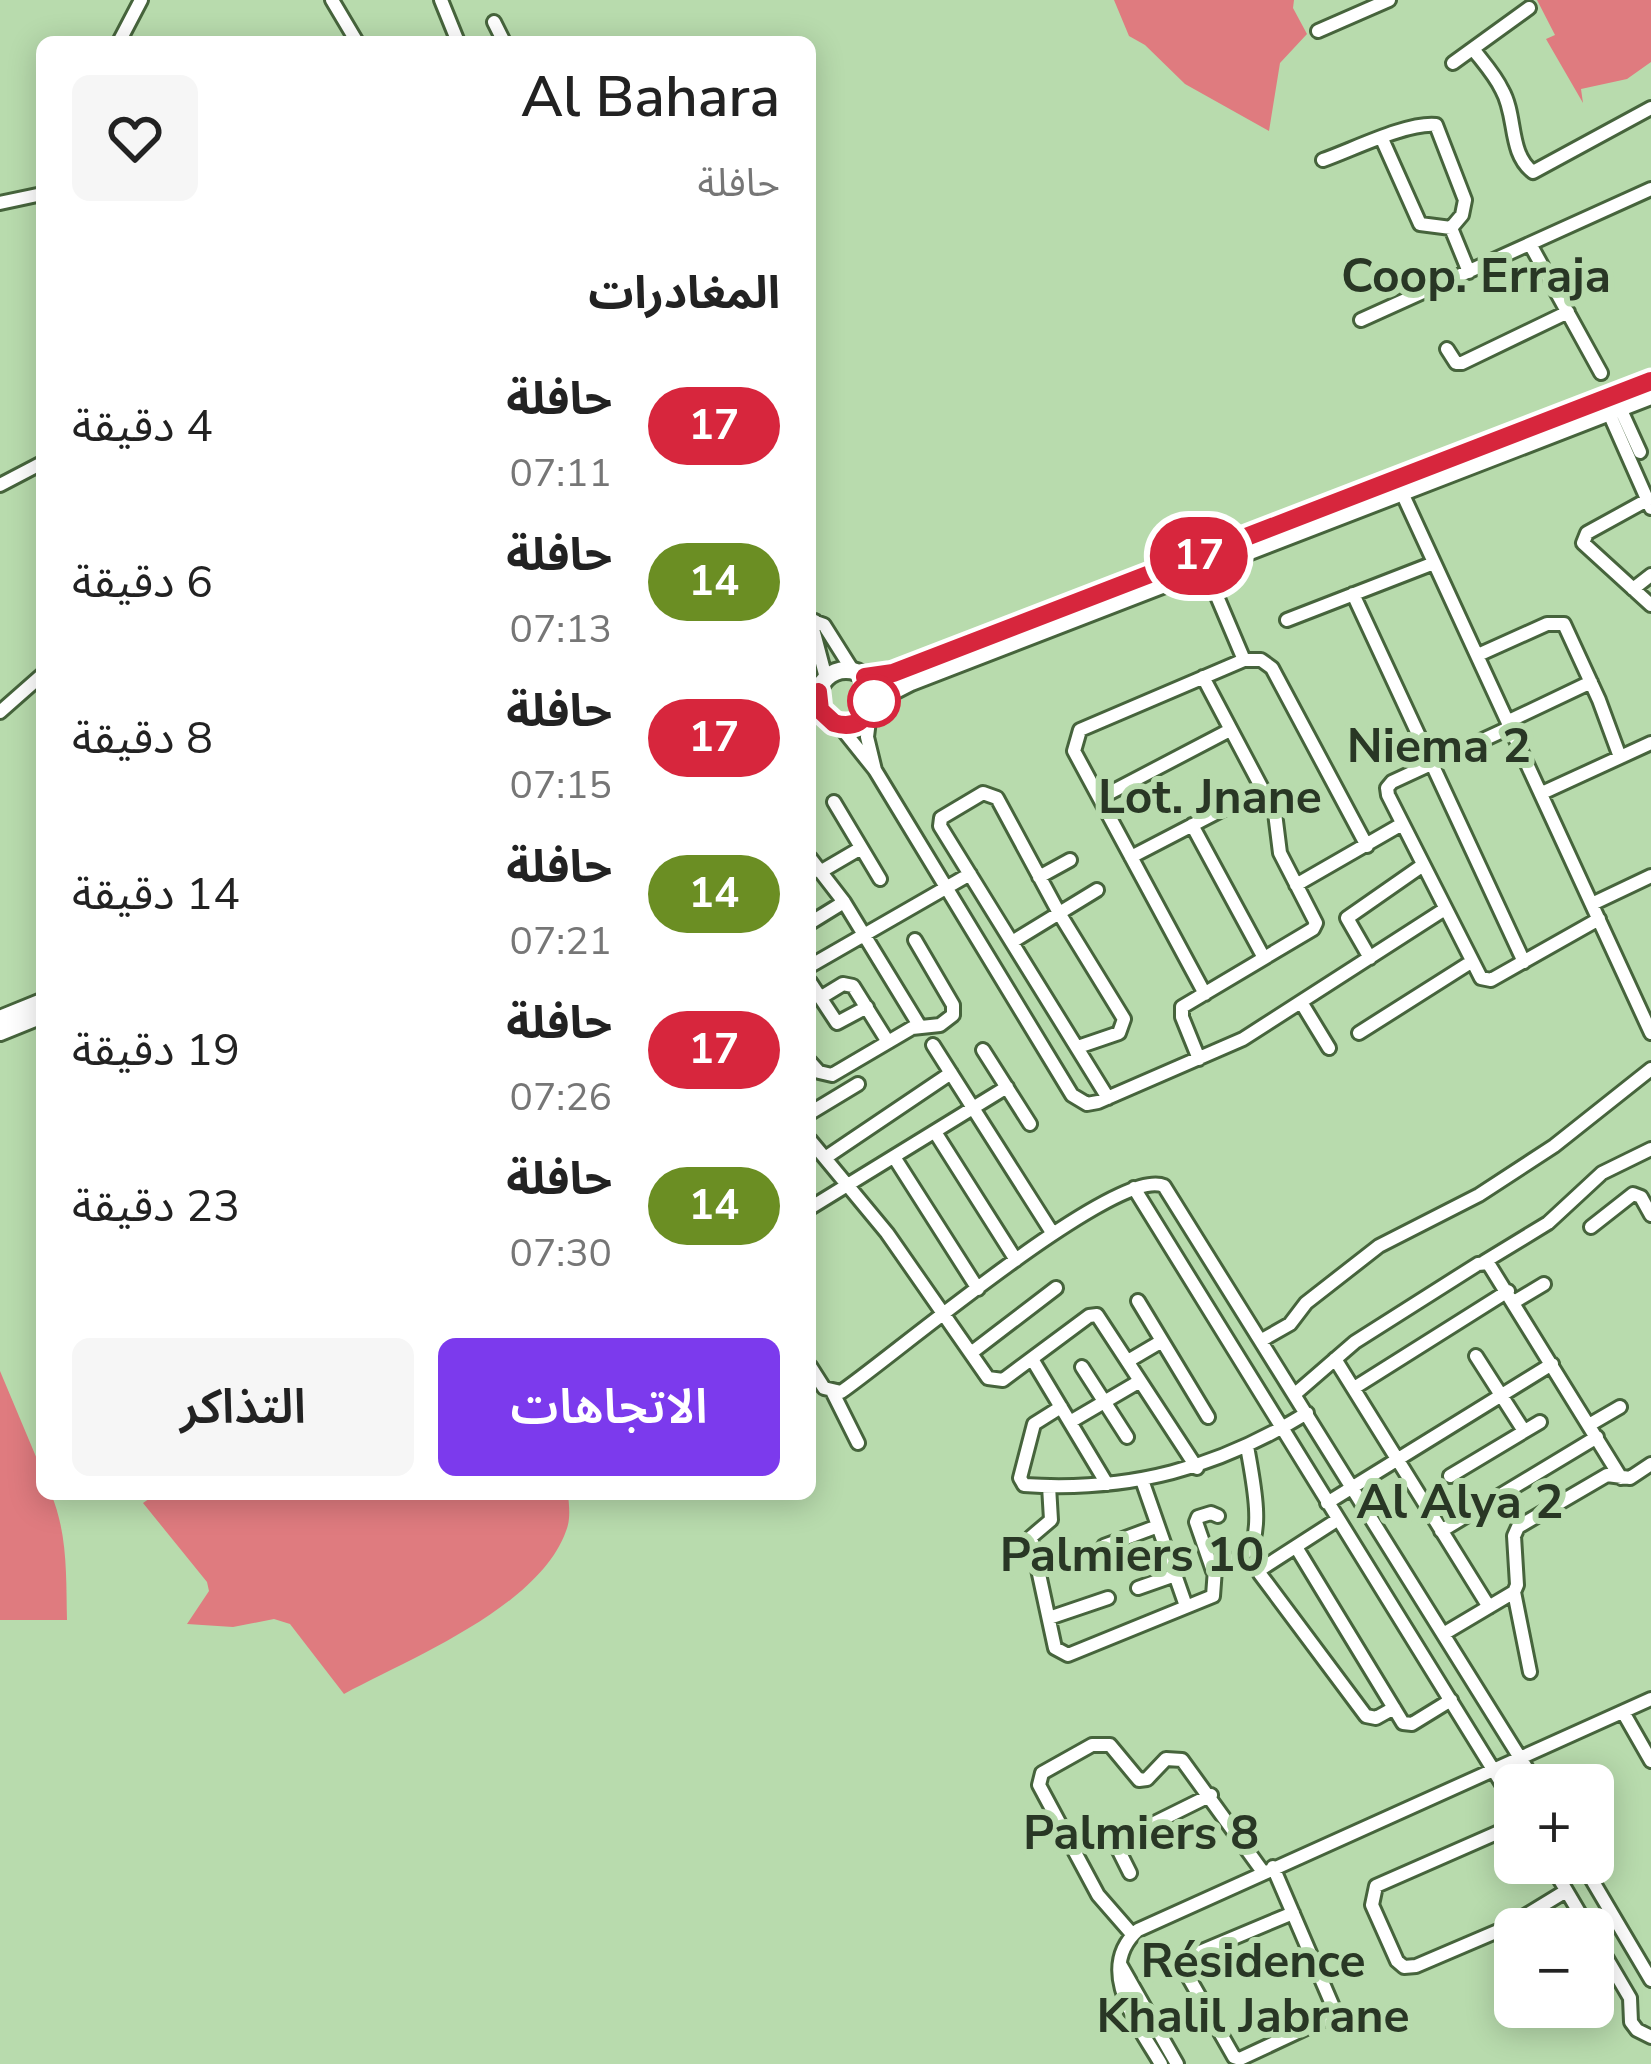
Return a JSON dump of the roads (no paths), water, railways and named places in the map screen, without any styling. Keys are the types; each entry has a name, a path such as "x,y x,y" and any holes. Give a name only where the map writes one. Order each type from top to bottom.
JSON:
{"main road":[{"path":"1651,380 893,673 838,671 818,689 820,710 826,723 857,724 872,707 911,682 1651,396"},
{"path":"859,674 872,707"},
{"path":"0,1019 36,1004"},
{"path":"0,1033 36,1018"}],"street":[{"path":"122,36 141,0"},
{"path":"332,0 353,36"},
{"path":"441,0 456,36"},
{"path":"1318,31 1389,0"},
{"path":"1453,64 1529,8"},
{"path":"494,22 502,36"},
{"path":"1473,49 1502,88 1522,162 1533,172 1651,108"},
{"path":"1323,160 1382,139 1428,124 1439,128 1465,200 1451,228 1420,224 1382,139"},
{"path":"1360,320 1651,188"},
{"path":"0,203 36,199"},
{"path":"1451,228 1469,272"},
{"path":"1530,244 1601,374"},
{"path":"1447,349 1456,363 1462,363 1568,313"},
{"path":"1614,411 1640,452"},
{"path":"1614,411 1649,504 1587,532 1583,539 1585,548 1651,605"},
{"path":"0,485 36,466"},
{"path":"1402,495 1651,1034"},
{"path":"1287,620 1434,563"},
{"path":"1205,568 1244,660"},
{"path":"1633,589 1651,575"},
{"path":"1354,594 1524,962"},
{"path":"816,621 824,625 859,674"},
{"path":"1478,655 1557,621 1567,628 1620,757"},
{"path":"1205,994 1075,751 1080,730 1244,660 1262,660 1272,668 1367,846"},
{"path":"1199,1059 1181,1013 1185,1004 1316,925 1280,853 1276,819 1262,788 1203,677"},
{"path":"0,712 36,680"},
{"path":"1591,682 1387,788 1479,976 1491,980 1599,919"},
{"path":"872,707 867,736 875,770"},
{"path":"826,723 875,770 1072,1095 1087,1104 1243,1039 1445,909"},
{"path":"1100,798 1230,730"},
{"path":"1542,793 1651,743"},
{"path":"1131,856 1262,788"},
{"path":"1078,1047 1119,1033 1125,1023 997,798 985,793 939,820 1108,1098"},
{"path":"834,802 880,879"},
{"path":"1296,885 1402,824"},
{"path":"1192,825 1264,958"},
{"path":"816,880 862,848"},
{"path":"1039,877 1070,860"},
{"path":"816,866 844,902 920,1025"},
{"path":"1370,958 1347,918 1423,866"},
{"path":"816,963 970,874"},
{"path":"1592,904 1651,877"},
{"path":"1012,941 1097,890"},
{"path":"816,919 844,902"},
{"path":"1079,946 1093,938"},
{"path":"816,1069 832,1075 920,1025 940,1025 953,1015 954,1008 915,940"},
{"path":"1359,1033 1471,962"},
{"path":"820,998 850,984 888,1042"},
{"path":"816,992 839,1024 867,1007"},
{"path":"1301,1002 1329,1048"},
{"path":"933,1045 1053,1234"},
{"path":"982,1050 1030,1124"},
{"path":"1262,1340 1290,1324 1306,1303 1379,1246 1479,1195 1554,1147 1651,1069"},
{"path":"825,1158 951,1073"},
{"path":"816,1109 858,1084"},
{"path":"816,1204 1006,1087"},
{"path":"935,1132 1016,1260"},
{"path":"816,1147 887,1233 988,1378 1004,1380 1094,1315 1197,1468"},
{"path":"1295,1394 1372,1331 1548,1222 1602,1172 1651,1149"},
{"path":"894,1157 978,1289"},
{"path":"832,1393 845,1390 1053,1234 1133,1188 1155,1182 1167,1190 1526,1764"},
{"path":"1133,1188 1494,1767"},
{"path":"1591,1227 1633,1194 1642,1197 1651,1215"},
{"path":"1484,1262 1492,1264 1622,1478"},
{"path":"1354,1388 1511,1296 1544,1284"},
{"path":"971,1353 1056,1288"},
{"path":"1138,1301 1208,1417"},
{"path":"1129,1361 1162,1341"},
{"path":"1476,1356 1524,1431"},
{"path":"1032,1359 1107,1484"},
{"path":"1335,1359 1489,1607"},
{"path":"1327,1503 1552,1364"},
{"path":"1082,1367 1126,1437"},
{"path":"816,1375 832,1393 857,1443"},
{"path":"1070,1422 1140,1381"},
{"path":"1061,1407 1034,1424 1020,1478 1024,1485 1107,1484 1197,1468 1307,1413"},
{"path":"1441,1531 1593,1431 1620,1407"},
{"path":"1450,1477 1540,1422"},
{"path":"1214,1571 1244,1555 1254,1541 1256,1513 1247,1446"},
{"path":"1530,1672 1514,1592 1518,1527 1607,1475 1634,1476 1651,1464"},
{"path":"1142,1480 1186,1606"},
{"path":"1049,1486 1051,1520 1031,1537 1055,1648 1068,1655 1213,1596 1214,1571 1196,1522 1198,1516 1218,1516"},
{"path":"1337,1520 1260,1574 1366,1716 1376,1718 1394,1708"},
{"path":"1104,1546 1158,1526"},
{"path":"1296,1547 1409,1725 1451,1700"},
{"path":"1138,1588 1175,1575"},
{"path":"1445,1633 1514,1592"},
{"path":"1048,1618 1108,1598"},
{"path":"1510,1764 1651,1699"},
{"path":"1623,1712 1651,1761"},
{"path":"1132,1934 1097,1895 1038,1778 1092,1744 1110,1745 1139,1780 1147,1779 1166,1759 1178,1757 1268,1869 1292,1913 1334,2015 1240,2059 1234,2057 1228,2054 1181,1964 1186,1955 1292,1913"},
{"path":"1161,2064 1120,1988 1119,1964 1132,1934 1158,1917 1494,1771"},
{"path":"1130,1873 1119,1852 1120,1840 1210,1795"},
{"path":"1494,1834 1379,1883 1371,1897 1397,1961 1408,1968 1494,1935"},
{"path":"1562,1884 1576,1908"},
{"path":"1594,1884 1651,1981 1630,1998"},
{"path":"1542,1908 1566,1891"},
{"path":"1119,1964 1177,2064"},
{"path":"1614,1971 1630,1998 1631,2022 1651,2037"}],"district":[{"name":"Coop. Erraja","path":"1476,275"},
{"name":"Niema 2","path":"1439,745"},
{"name":"Lot. Jnane","path":"1210,796"},
{"name":"Al Alya 2","path":"1460,1501"},
{"name":"Palmiers 10","path":"1132,1554"},
{"name":"Palmiers 8","path":"1141,1832"},
{"name":"Résidence Khalil Jabrane","path":"1253,1988"}]}
